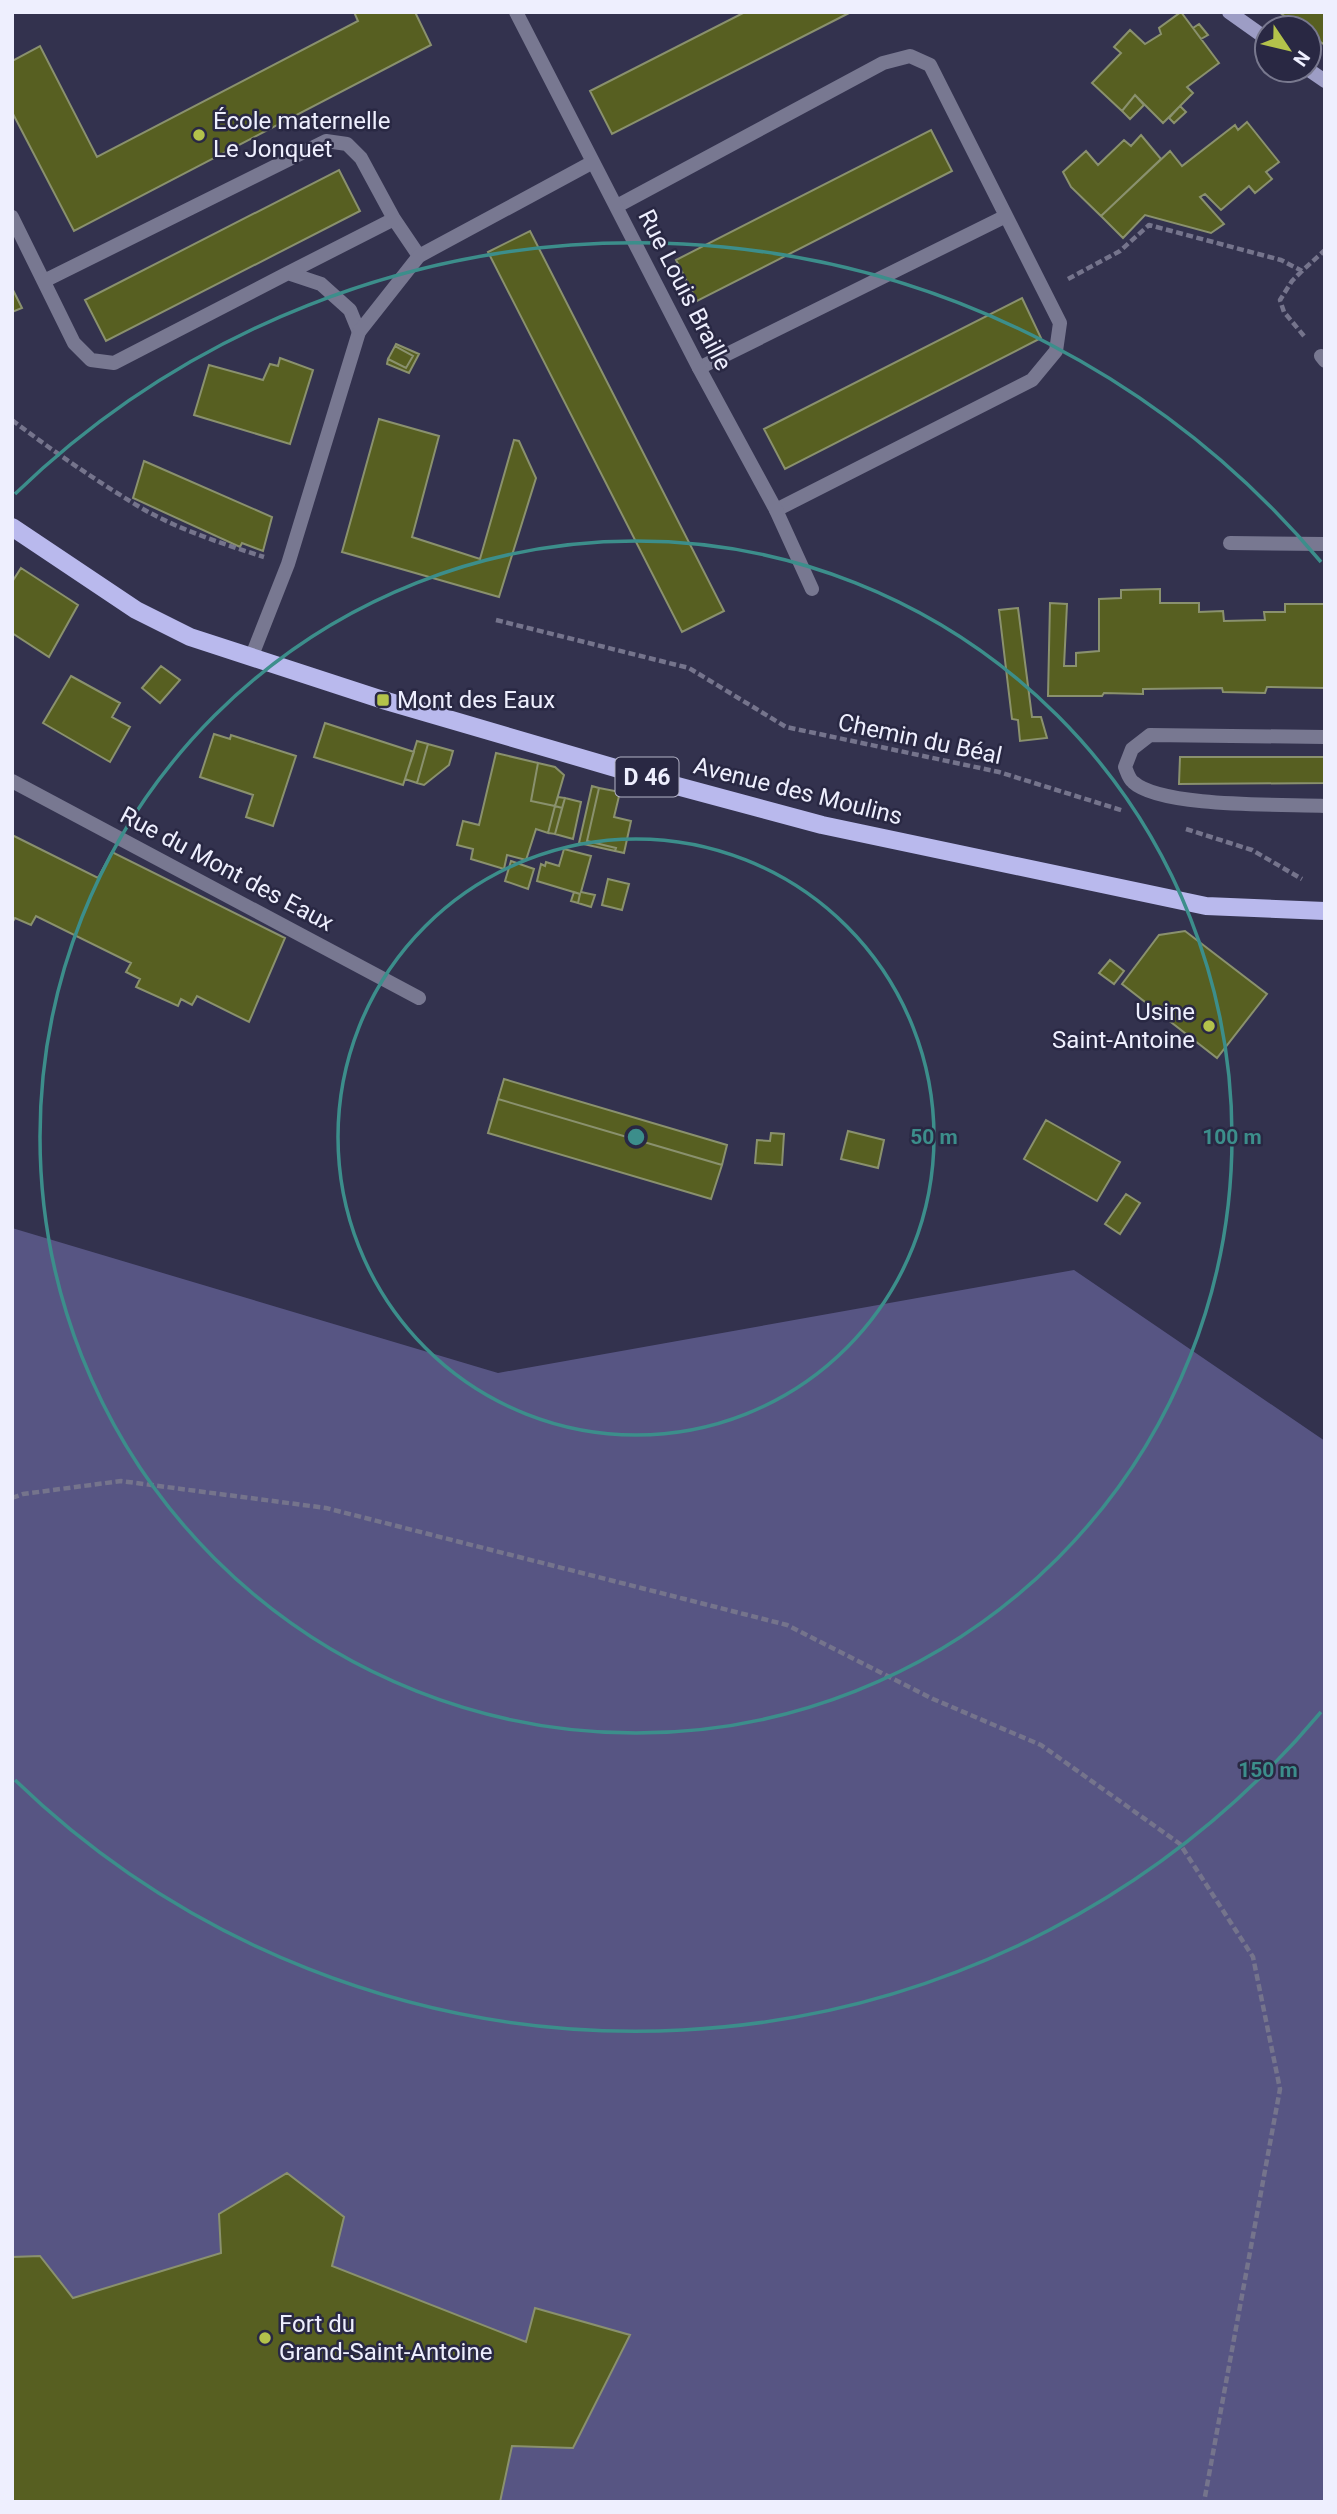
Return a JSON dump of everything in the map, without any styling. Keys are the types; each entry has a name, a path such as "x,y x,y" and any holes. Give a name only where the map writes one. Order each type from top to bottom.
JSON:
{"main road":[{"path":"1229,12 1253,29"},
{"name":"Avenue des Moulins","path":"12,527 135,610 190,637 383,700 822,825 1206,906 1322,911"}],"street":[{"name":"Rue Louis Braille","path":"516,12 699,368 776,510 812,589"},
{"path":"617,206 883,63 910,56 930,65 1060,323 1056,351 1032,380 776,510"},
{"path":"44,281 326,141 347,144 361,158 394,219 419,256"},
{"path":"251,658 288,565 359,332 419,256 593,162"},
{"path":"699,368 1006,216"},
{"path":"12,217 74,343 91,360 114,363 394,219"},
{"path":"288,273 321,284 350,310 359,332"},
{"path":"1230,542 1325,544"},
{"path":"1325,737 1150,735 1132,749 1125,767 1132,781 1156,794 1190,800 1325,806"},
{"name":"Rue du Mont des Eaux","path":"12,781 419,998"}],"path":[{"path":"1045,291 1120,251 1149,225 1281,260 1302,271"},
{"path":"1323,359 1284,312 1280,300 1292,281 1325,250"},
{"path":"12,420 51,449 145,510 218,543 288,565"},
{"name":"Chemin du Béal","path":"496,620 689,667 786,727 999,772 1132,813"},
{"path":"1185,829 1252,850 1315,887 1322,911"},
{"path":"12,1498 121,1481 326,1508 787,1625 933,1699 1041,1745 1180,1844 1253,1957 1280,2089 1204,2502"}],"shaded area":[{"path":"12,1228 498,1373 1074,1270 1325,1441 1325,2502 298,2502 12,2307"}],"building":[{"name":"École maternelle Le Jonquet","path":"354,12 415,12 431,45 74,231 12,112 12,61 40,46 97,157 358,21"},
{"path":"745,12 851,12 612,134 590,91"},
{"path":"1181,12 1219,63 1187,87 1193,93 1163,123 1135,95 1122,111 1092,83 1121,53 1114,47 1130,30 1145,44 1161,34 1159,28"},
{"path":"1279,12 1325,12 1325,45 1323,14"},
{"path":"1199,24 1208,35 1201,39 1193,28"},
{"path":"1135,95 1144,105 1130,119 1122,111"},
{"path":"1180,106 1186,112 1174,123 1169,118"},
{"path":"1247,122 1279,162 1266,172 1272,179 1255,193 1249,186 1221,210 1205,194 1200,197 1224,224 1211,233 1145,215 1123,238 1101,216 1170,151 1182,166 1235,125 1238,130"},
{"path":"931,130 952,171 697,301 676,260"},
{"path":"1141,135 1161,159 1101,216 1071,187 1063,172 1086,151 1098,165 1124,140 1131,146"},
{"path":"339,170 360,211 106,341 85,300"},
{"path":"530,231 724,611 682,632 488,252"},
{"path":"12,288 22,308 12,312"},
{"path":"1022,298 1041,338 785,469 764,429"},
{"path":"396,344 419,354 409,373 387,364 388,359 406,368 413,356 395,346"},
{"path":"395,346 413,356 406,368 388,359"},
{"path":"280,358 313,370 290,444 194,415 209,365 263,380 270,364 278,366"},
{"path":"379,419 439,436 412,537 480,559 514,440 519,441 536,478 499,597 342,552"},
{"path":"144,461 272,517 263,551 242,543 240,547 133,498"},
{"path":"21,568 78,605 49,657 12,633 12,582"},
{"path":"1160,589 1160,603 1199,603 1199,612 1223,611 1224,621 1265,620 1264,612 1285,612 1285,604 1325,604 1325,688 1267,687 1265,693 1223,692 1222,688 1143,689 1143,694 1048,696 1050,603 1067,604 1064,666 1076,666 1076,653 1099,651 1099,599 1121,598 1121,590"},
{"path":"1018,608 1032,717 1041,717 1047,738 1020,741 1018,720 1012,719 999,610"},
{"path":"161,666 180,680 160,703 142,688"},
{"path":"71,676 120,703 112,717 130,727 110,762 43,723"},
{"path":"325,723 414,752 403,785 314,757"},
{"path":"214,734 230,739 231,735 296,756 273,826 246,817 253,795 200,777"},
{"path":"417,741 428,744 417,783 405,779"},
{"path":"428,744 453,751 449,765 424,785 417,783"},
{"path":"496,753 538,763 531,801 555,806 548,833 536,829 526,860 507,855 504,869 471,859 473,849 457,845 463,821 479,825"},
{"path":"1180,757 1325,757 1325,783 1179,784"},
{"path":"538,763 555,767 564,775 555,806 531,801"},
{"path":"592,786 599,788 587,841 616,848 615,851 579,843"},
{"path":"599,788 620,792 614,817 631,821 624,853 615,851 616,848 587,841"},
{"path":"558,797 565,798 562,808 555,806"},
{"path":"565,798 581,802 573,839 555,834"},
{"path":"555,806 562,808 555,834 548,833"},
{"path":"12,835 98,878 112,852 285,938 249,1022 197,996 192,1005 181,999 178,1006 136,987 140,979 126,972 131,963 36,916 31,925 15,918 12,923"},
{"path":"564,849 591,856 581,892 595,895 591,907 578,903 580,894 537,881 541,864 545,866 546,862 559,866"},
{"path":"511,861 534,869 528,889 505,881"},
{"path":"608,879 629,884 622,910 602,905"},
{"path":"574,892 580,894 578,903 571,901"},
{"name":"Usine Saint-Antoine","path":"1185,931 1267,994 1217,1058 1122,984 1159,935"},
{"path":"1110,960 1124,971 1114,984 1099,973"},
{"path":"504,1079 727,1145 722,1165 498,1099"},
{"path":"498,1099 722,1165 711,1199 488,1133"},
{"path":"1046,1120 1120,1162 1097,1201 1024,1159"},
{"path":"848,1131 884,1140 878,1168 841,1159"},
{"path":"771,1133 784,1134 782,1165 755,1163 757,1140 770,1141"},
{"path":"1126,1194 1140,1203 1120,1234 1105,1224"},
{"name":"Fort du Grand-Saint-Antoine","path":"287,2173 344,2217 332,2266 526,2342 535,2308 630,2335 573,2448 512,2446 500,2502 12,2502 12,2257 40,2256 73,2298 221,2253 219,2214"}],"place":[{"name":"École maternelle Le Jonquet","path":"199,135"},
{"name":"Mont des Eaux","path":"383,700"},
{"name":"Usine Saint-Antoine","path":"1209,1026"},
{"name":"Fort du Grand-Saint-Antoine","path":"265,2338"}]}
